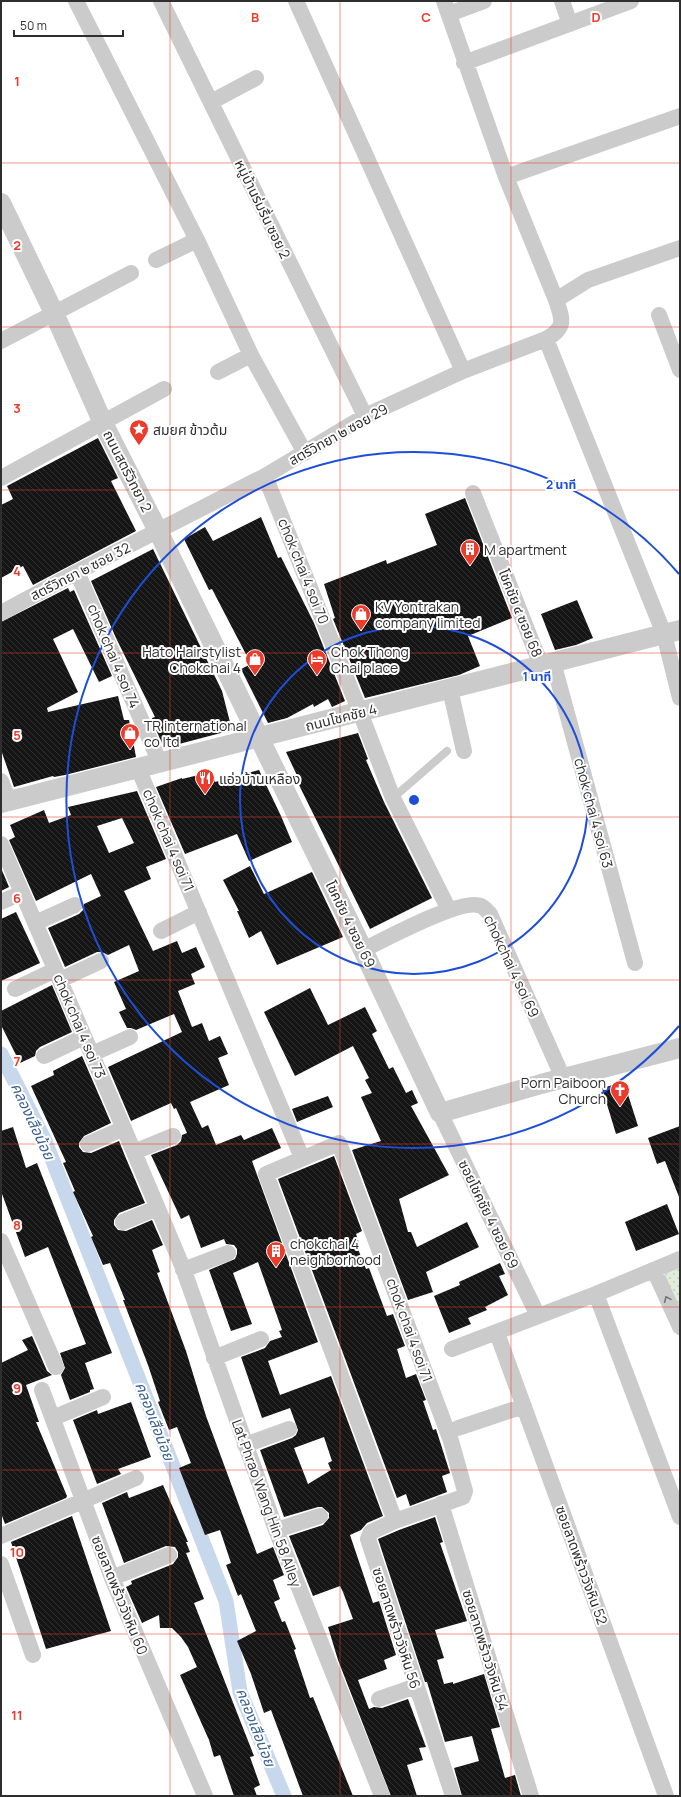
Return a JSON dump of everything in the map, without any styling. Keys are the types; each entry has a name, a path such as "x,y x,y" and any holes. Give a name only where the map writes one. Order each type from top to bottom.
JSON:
{"street":[{"path":"76,1 197,240 251,356 305,454"},
{"name":"หมู่บ้านร่มรื่น ซอย 2","path":"161,1 365,416"},
{"path":"296,1 463,371"},
{"path":"484,1 446,7 464,63 506,177 556,300 588,280 680,248"},
{"path":"562,1 570,24"},
{"path":"464,63 631,1"},
{"path":"211,102 256,78"},
{"path":"506,177 680,116"},
{"name":"ถนนสตรีวิทยา 2","path":"2,206 54,313 102,423 158,531 258,738"},
{"path":"156,260 197,240"},
{"path":"1,341 131,273"},
{"name":"สตรีวิทยา ๒ ซอย 29","path":"158,531 305,454 365,416 463,371 546,340 556,334 562,324 562,318 556,300"},
{"path":"659,316 680,370"},
{"path":"546,340 672,632 680,698"},
{"path":"218,372 251,356"},
{"path":"1,478 164,389"},
{"name":"chok chai 4 soi 70","path":"265,476 360,712 392,798 449,910"},
{"name":"โชคชัย ๔ ซอย 68","path":"473,494 547,664"},
{"name":"สตรีวิทยา ๒ ซอย 32","path":"1,613 158,531"},
{"name":"chok chai 4 soi 74","path":"77,572 160,763"},
{"name":"ถนนโชคชัย 4","path":"5,802 672,632"},
{"name":"chok chai 4 soi 63","path":"547,664 635,963"},
{"path":"450,689 464,751"},
{"name":"โชคชัย 4 ซอย 69","path":"258,738 363,950 440,1113"},
{"name":"chok chai 4 soi 71","path":"138,768 302,1158 339,1143 342,1149 451,1441 465,1491"},
{"path":"1,781 5,802"},
{"name":"chok chai 4 soi 73","path":"1,844 157,1208"},
{"path":"1,902 22,893"},
{"name":"chokchai 4 soi 69","path":"363,950 449,910 469,904 481,906 490,914 563,1078"},
{"path":"35,923 75,905"},
{"path":"161,931 199,912"},
{"path":"15,989 101,961"},
{"path":"44,1056 84,1037"},
{"path":"92,1054 130,1037"},
{"path":"440,1113 563,1078 680,1048"},
{"name":"ซอยโชคชัย 4 ซอย 69","path":"440,1113 538,1316"},
{"path":"88,1144 124,1128"},
{"path":"134,1152 172,1136"},
{"path":"302,1158 266,1174 395,1521"},
{"path":"123,1222 157,1208"},
{"name":"Lat Phrao Wang Hin 58 Alley","path":"157,1208 183,1270 276,1530 382,1796"},
{"path":"1,1241 56,1367"},
{"path":"183,1270 228,1253"},
{"path":"452,1349 596,1294 680,1258"},
{"path":"654,1270 680,1327"},
{"path":"596,1294 680,1517"},
{"name":"ซอยลาดพร้าววังหิน 52","path":"497,1333 666,1796"},
{"path":"214,1358 261,1339"},
{"name":"ซอยลาดพร้าววังหิน 60","path":"42,1390 82,1501 112,1578 205,1796"},
{"path":"53,1418 103,1397"},
{"path":"458,1428 524,1406"},
{"path":"245,1445 289,1429"},
{"path":"1,1536 136,1478"},
{"name":"ซอยลาดพร้าววังหิน 56","path":"453,1796 368,1539 371,1532 395,1521 463,1496 465,1491"},
{"name":"ซอยลาดพร้าววังหิน 54","path":"441,1504 532,1796"},
{"path":"276,1530 320,1516"},
{"path":"112,1578 169,1556"},
{"path":"1,1564 33,1655"},
{"path":"379,1699 416,1686"}],"lane":[{"path":"392,798 447,751"}],"green space":[{"path":"680,1264 680,1317 663,1277 670,1268"}],"building":[{"path":"98,438 118,478 111,481 136,531 33,585 23,566 1,578 1,505 13,499 7,486"},
{"path":"465,498 512,618 468,636 480,666 459,675 365,698 333,619 335,618 324,584 386,560 387,564 437,545 425,514"},
{"path":"261,517 278,558 281,557 314,623 345,701 332,707 328,699 314,707 313,704 287,718 268,723 241,669 251,664 212,589 209,590 184,539 205,527 213,541"},
{"path":"153,549 222,691 232,730 164,748 153,723 152,718 155,717 116,638 91,581"},
{"path":"68,588 70,592 74,590 112,676 99,682 73,629 53,639 78,692 47,708 48,712 118,696 124,720 129,720 136,757 65,775 53,776 14,787 1,750 1,622"},
{"path":"577,600 593,638 576,645 555,650 541,614"},
{"path":"358,733 368,759 366,760 384,802 432,898 370,929 299,785 301,784 286,752"},
{"path":"259,770 292,842 249,861 237,834 185,854 156,787 182,778 211,772 215,782"},
{"path":"137,791 166,859 146,867 151,879 124,891 153,951 177,941 182,953 196,947 205,967 191,974 195,984 178,991 192,1027 202,1023 209,1041 220,1036 228,1054 218,1058 229,1085 190,1102 202,1128 208,1125 216,1145 241,1135 244,1140 272,1128 281,1148 252,1161 318,1342 268,1361 280,1395 331,1376 383,1516 367,1523 361,1530 350,1535 373,1603 379,1601 396,1655 384,1660 387,1669 358,1680 369,1709 374,1707 382,1708 408,1699 426,1747 419,1748 423,1760 407,1765 417,1796 391,1796 338,1660 328,1627 353,1619 343,1592 340,1586 313,1596 289,1536 323,1525 329,1518 329,1513 322,1507 318,1507 284,1517 260,1450 292,1438 296,1435 298,1430 290,1408 262,1418 241,1357 265,1348 270,1341 282,1337 279,1331 282,1330 258,1262 233,1273 252,1324 231,1331 209,1270 235,1259 237,1249 234,1245 226,1244 224,1239 201,1248 189,1215 181,1219 151,1155 177,1145 181,1141 182,1135 187,1133 176,1108 174,1109 171,1103 131,1121 108,1067 182,1032 174,1014 136,1030 127,1028 119,1012 126,1009 114,982 139,971 129,945 108,955 102,952 97,952 65,967 48,928 79,914 83,910 84,904 101,896 91,874 36,901 9,840 15,837 10,825 44,810 49,823 71,815 68,807","holes":["122,818 134,843 109,853 97,826","324,1437 332,1461 328,1463 331,1470 308,1484 294,1448"]},
{"path":"250,866 264,894 312,872 343,937 277,965 261,931 249,938 237,911 239,911 223,880"},
{"path":"1,868 9,887 1,891"},
{"path":"16,912 40,963 1,981 1,919"},
{"path":"52,985 72,1032 40,1047 36,1051 35,1056 20,1063 1,1025 1,1011"},
{"path":"310,988 328,1025 365,1007 377,1031 372,1034 389,1069 393,1067 406,1093 412,1090 418,1103 411,1106 449,1175 399,1199 408,1232 411,1232 417,1247 467,1222 479,1247 426,1272 433,1292 408,1300 352,1150 381,1141 361,1097 372,1093 365,1080 369,1078 353,1046 295,1076 264,1012"},
{"path":"82,1056 111,1123 84,1136 79,1143 79,1147 83,1152 91,1153 119,1141 145,1203 119,1213 114,1220 114,1225 118,1230 126,1231 152,1220 163,1245 152,1250 160,1272 157,1273 186,1351 206,1416 257,1554 273,1547 284,1575 273,1580 280,1599 274,1602 282,1622 285,1621 296,1649 294,1650 310,1698 313,1697 353,1796 303,1796 271,1710 264,1713 251,1674 237,1641 256,1631 241,1594 238,1596 226,1565 231,1563 220,1530 205,1535 179,1468 191,1463 177,1427 169,1430 158,1402 160,1401 148,1365 123,1300 125,1300 110,1263 103,1265 91,1237 93,1236 73,1192 75,1191 63,1163 66,1162 31,1086 54,1075 53,1071"},
{"name":"Porn Paiboon Church","path":"624,1082 638,1126 616,1134 602,1088"},
{"path":"328,1096 333,1107 297,1122 292,1109"},
{"path":"680,1126 679,1197 665,1161 657,1164 648,1138"},
{"path":"13,1127 26,1168 37,1163 112,1353 85,1363 94,1389 70,1400 61,1375 65,1368 60,1353 86,1344 48,1247 25,1257 1,1191 1,1131"},
{"path":"334,1156 362,1231 356,1234 359,1243 356,1244 366,1269 369,1268 387,1316 393,1314 405,1346 397,1349 406,1378 416,1374 426,1400 423,1401 433,1430 436,1429 450,1473 442,1476 447,1492 410,1506 406,1494 397,1498 278,1179"},
{"path":"667,1204 679,1234 636,1251 625,1222"},
{"path":"500,1263 505,1274 499,1276 508,1295 485,1307 487,1310 468,1318 471,1324 449,1333 434,1296 460,1285 459,1282"},
{"path":"32,1336 47,1371 52,1375 26,1385 39,1422 36,1422 67,1496 66,1498 5,1524 1,1513 1,1363 28,1350 22,1340"},
{"path":"131,1402 151,1457 118,1469 121,1474 97,1484 73,1420 97,1410 98,1414"},
{"path":"163,1485 188,1542 186,1542 190,1552 186,1553 204,1599 194,1603 254,1756 250,1757 260,1785 254,1788 257,1796 234,1796 220,1755 214,1757 209,1740 180,1675 197,1667 188,1647 172,1628 160,1628 159,1615 142,1623 126,1587 132,1584 131,1581 173,1564 178,1557 178,1552 175,1547 166,1546 124,1563 102,1503 127,1492 129,1498"},
{"path":"72,1516 111,1631 46,1649 11,1542"},
{"path":"435,1517 443,1542 440,1543 467,1621 435,1630 444,1658 437,1660 444,1684 453,1682 453,1684 484,1674 500,1727 491,1729 505,1778 515,1775 521,1796 462,1796 454,1768 479,1761 472,1736 445,1742 427,1682 425,1682 378,1539"}],"waterway":[{"name":"คลองเสือน้อย","path":"1,1054 45,1141 226,1601 240,1692 284,1796"}],"place":[{"name":"สมยศ ข้าวต้ม","path":"139,446"},
{"name":"M apartment","path":"470,566"},
{"name":"KV Yontrakan company limited","path":"361,631"},
{"name":"Hato Hairstylist Chokchai 4","path":"255,676"},
{"name":"Chok Thong Chai place","path":"317,676"},
{"name":"TR international co ltd","path":"130,750"},
{"name":"แอ่วบ้านเหลือง","path":"205,795"},
{"name":"Porn Paiboon Church","path":"620,1107"},
{"name":"chokchai 4 neighborhood","path":"276,1268"}]}
